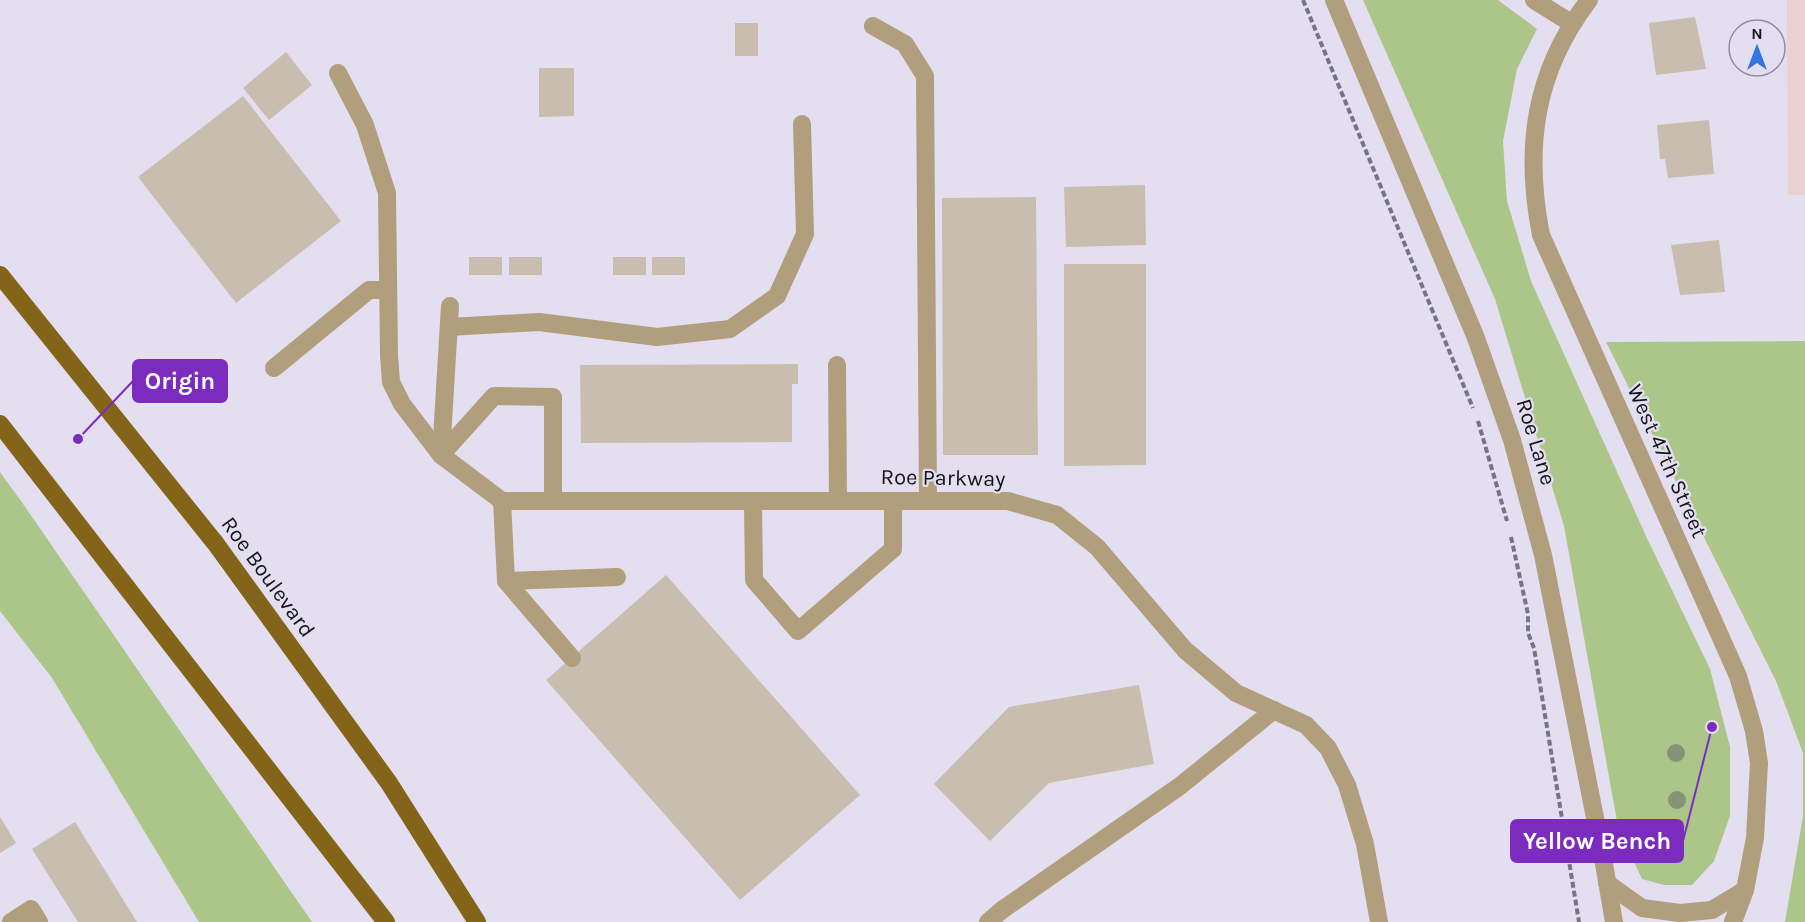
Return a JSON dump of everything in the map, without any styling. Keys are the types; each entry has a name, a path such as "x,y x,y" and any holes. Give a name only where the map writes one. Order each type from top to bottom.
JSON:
{"main road":[{"name":"Roe Boulevard","path":"0,275 216,544 389,783 477,922"},
{"path":"0,424 386,922"}],"street":[{"name":"Roe Lane","path":"1334,0 1476,338 1512,440 1543,555 1614,922"},
{"path":"1534,0 1571,23"},
{"name":"West 47th Street","path":"1589,0 1571,23 1551,64 1538,110 1533,147 1536,209 1541,235 1738,676 1754,731 1759,763 1755,838 1745,890 1733,922"},
{"path":"873,26 904,44 926,76 928,501"},
{"path":"338,73 365,125 387,193 389,356 392,382 402,404 441,455 502,501 506,581 572,657"},
{"path":"449,327 539,322 657,337 730,329 777,296 805,234 802,124"},
{"path":"274,368 369,290 388,290"},
{"path":"441,455 450,306"},
{"path":"837,365 838,501"},
{"path":"441,455 495,396 553,397 553,501"},
{"name":"Roe Parkway","path":"502,501 1008,501 1057,515 1097,547 1185,650 1236,693 1306,725 1328,748 1347,785 1365,844 1379,922"},
{"path":"753,501 754,580 798,631 893,549 893,501"},
{"path":"506,581 616,577"},
{"path":"988,922 1180,786 1274,710"},
{"path":"1607,883 1642,908 1680,914 1712,910 1745,890"},
{"path":"11,922 31,909 39,922"}],"path":[{"path":"1303,0 1476,414 1507,522"},
{"path":"1510,533 1528,614 1528,633 1534,648 1579,922"}],"shaded area":[{"path":"1787,0 1805,0 1805,195 1788,195"}],"green space":[{"path":"1363,0 1498,0 1537,29 1517,69 1503,141 1507,201 1531,281 1646,536 1710,669 1730,747 1730,816 1714,861 1692,885 1664,885 1642,879 1618,827 1564,526 1495,299"},
{"path":"1805,341 1805,922 1785,922 1803,816 1803,753 1776,681 1606,342"},
{"path":"0,472 312,922 199,922 52,678 0,611"}],"building":[{"path":"1695,17 1706,69 1656,75 1649,23"},
{"path":"735,23 758,23 758,56 735,56"},
{"path":"286,52 312,85 269,120 243,88"},
{"path":"539,68 574,68 574,116 539,117"},
{"path":"243,96 341,221 236,303 138,177"},
{"path":"1709,120 1714,174 1668,178 1665,159 1660,159 1657,125"},
{"path":"1145,185 1146,245 1066,247 1064,187"},
{"path":"1036,197 1038,455 943,455 942,198"},
{"path":"1719,240 1725,292 1680,295 1671,245"},
{"path":"469,257 502,257 502,275 469,275"},
{"path":"509,257 542,257 542,275 509,275"},
{"path":"613,257 646,257 646,275 613,275"},
{"path":"652,257 685,257 685,275 652,275"},
{"path":"1064,264 1146,264 1146,465 1064,466"},
{"path":"798,364 798,384 792,384 792,442 581,443 580,365"},
{"path":"666,575 860,795 740,900 546,680"},
{"path":"1139,685 1154,764 1049,783 990,841 934,784 1009,707"},
{"path":"0,817 16,843 0,853"},
{"path":"75,822 137,922 78,922 32,849"}],"place":[{"name":"Origin","path":"78,439"},
{"name":"Yellow Bench","path":"1712,727"}]}
